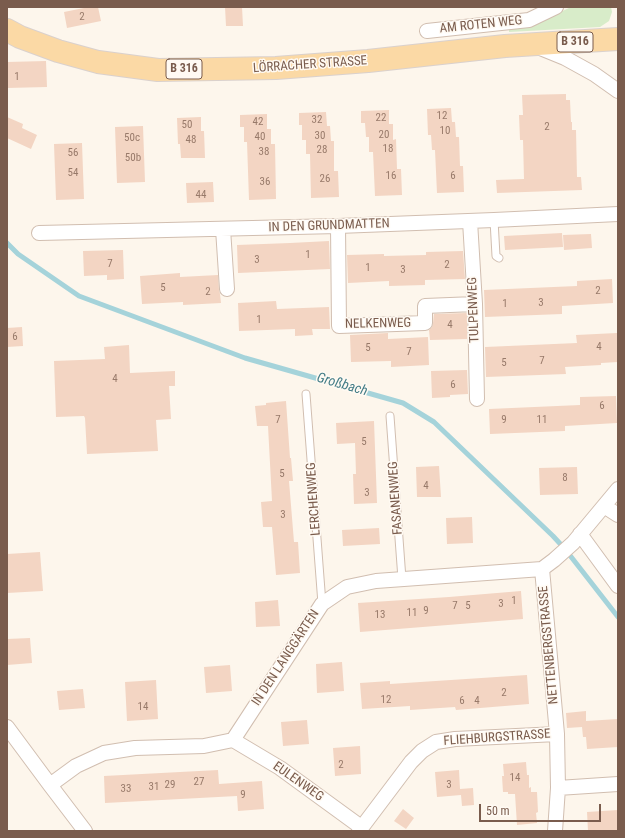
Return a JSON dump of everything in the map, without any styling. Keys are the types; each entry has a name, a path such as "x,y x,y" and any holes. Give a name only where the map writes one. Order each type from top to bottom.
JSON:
{"main road":[{"name":"LÖRRACHER STRASSE","path":"7,30 20,37 50,48 98,62 158,70 276,68 368,61 505,46 618,39"}],"street":[{"name":"AM ROTEN WEG","path":"427,31 529,20 556,7"},
{"path":"532,45 565,58 594,74 618,91"},
{"name":"IN DEN GRUNDMATTEN","path":"39,233 338,226 618,214"},
{"name":"TULPENWEG","path":"470,221 475,304 478,399"},
{"name":"NELKENWEG","path":"338,226 340,326 425,323 425,306 475,304"},
{"path":"223,229 227,289"},
{"name":"NETTENBERGSTRASSE","path":"555,831 558,788 557,734 542,569 554,560 577,538 618,489"},
{"path":"604,506 618,515"},
{"path":"577,538 618,586"},
{"name":"IN DEN LANGGÄRTEN","path":"233,740 322,604 346,587 376,581 542,569"},
{"path":"7,727 85,831"},
{"name":"FLIEHBURGSTRASSE","path":"360,829 411,762 422,751 436,742 455,738 557,734"},
{"path":"50,785 76,766 104,752 135,748 204,746 233,740"},
{"name":"EULENWEG","path":"233,740 280,768 360,829"},
{"path":"558,788 618,784"}],"lane":[{"path":"494,220 496,256 499,258"},
{"name":"LERCHENWEG","path":"306,394 322,604"},
{"name":"FASANENWEG","path":"390,416 402,579"}],"green space":[{"path":"571,7 611,7 612,12 609,21 600,27 509,32 509,28 533,25"}],"building":[{"path":"89,7 98,7 101,21 67,28 64,12"},
{"path":"225,7 242,7 243,26 226,26"},
{"path":"46,61 47,87 7,88 7,62"},
{"path":"566,94 566,100 570,100 572,130 576,130 577,177 581,177 582,190 497,193 496,180 524,179 523,140 520,140 519,115 523,115 522,95"},
{"path":"451,108 452,122 455,122 456,137 459,137 460,166 463,166 464,192 437,193 435,150 432,150 431,135 428,135 427,109"},
{"path":"389,110 389,124 393,124 393,140 396,139 397,169 401,169 402,195 375,196 373,152 369,152 369,137 366,137 365,123 361,123 361,111"},
{"path":"326,112 327,126 330,126 331,141 334,141 334,171 338,171 339,197 311,198 310,154 306,154 306,140 302,140 302,125 299,125 299,113"},
{"path":"267,114 267,129 271,129 271,144 275,144 276,199 249,200 247,142 244,142 244,127 240,127 240,115"},
{"path":"7,117 23,124 22,128 37,135 31,149 7,138"},
{"path":"201,117 201,131 204,131 205,158 181,158 180,144 178,144 177,118"},
{"path":"143,126 145,182 117,183 115,127"},
{"path":"82,143 84,199 56,200 54,144"},
{"path":"213,182 214,202 187,203 186,183"},
{"path":"562,233 563,247 505,250 504,236"},
{"path":"591,234 592,248 564,250 563,235"},
{"path":"329,241 330,269 238,273 237,245"},
{"path":"123,250 124,279 107,280 107,275 84,276 83,251"},
{"path":"463,251 465,279 425,280 425,285 389,286 389,281 348,283 347,255 426,255 426,252"},
{"path":"180,273 180,277 218,275 221,303 183,305 183,302 142,304 140,276"},
{"path":"612,279 613,303 562,306 562,314 485,317 484,290 577,286 577,281"},
{"path":"276,301 277,309 329,307 330,329 312,329 313,335 295,336 295,329 239,331 238,303"},
{"path":"467,313 467,339 430,340 429,330 432,327 434,314"},
{"path":"22,327 23,346 7,347 7,328"},
{"path":"388,333 388,339 428,337 429,365 391,367 391,361 351,362 350,335"},
{"path":"617,333 618,362 601,363 601,365 565,367 566,374 486,377 485,347 577,343 576,335"},
{"path":"129,345 130,373 175,371 175,386 169,386 171,419 156,420 158,451 87,454 84,416 56,417 54,361 105,359 104,347"},
{"path":"467,370 468,394 432,398 431,371"},
{"path":"616,396 617,423 565,426 565,431 490,434 489,409 580,405 580,397"},
{"path":"286,401 293,481 289,481 294,542 298,542 300,573 276,575 272,527 263,527 261,502 272,501 268,426 257,426 255,406 266,405 266,403"},
{"path":"374,421 377,503 354,504 353,474 356,474 355,443 337,444 336,423"},
{"path":"439,466 441,497 417,497 416,467"},
{"path":"577,467 578,494 540,495 539,468"},
{"path":"472,517 473,543 447,544 446,518"},
{"path":"379,528 380,544 343,546 342,530"},
{"path":"40,552 43,591 7,593 7,554"},
{"path":"521,591 523,619 360,632 358,603"},
{"path":"278,600 280,626 256,627 255,602"},
{"path":"30,638 32,663 7,665 7,639"},
{"path":"342,662 344,691 317,693 316,664"},
{"path":"230,665 232,691 206,693 204,667"},
{"path":"527,675 529,704 456,710 455,707 410,710 410,706 362,709 360,683 390,681 390,684"},
{"path":"156,680 158,719 127,721 125,682"},
{"path":"83,689 85,708 59,710 57,691"},
{"path":"586,711 586,721 618,719 618,747 587,749 586,737 583,737 582,727 567,728 566,713"},
{"path":"307,720 309,744 283,746 281,722"},
{"path":"360,746 361,774 335,776 333,748"},
{"path":"526,762 527,775 529,775 529,788 531,787 531,792 537,792 537,823 517,825 515,794 503,792 503,764"},
{"path":"218,770 219,784 262,781 264,809 238,811 237,796 105,803 104,776"},
{"path":"459,770 460,789 473,788 474,805 462,806 461,795 437,797 435,772"},
{"path":"403,809 414,818 406,829 394,821"},
{"path":"618,810 618,831 588,831 587,812"}],"waterway":[{"name":"Großbach","path":"7,243 18,254 79,296 245,358 403,403 434,422 553,536 565,549 618,617"}]}
